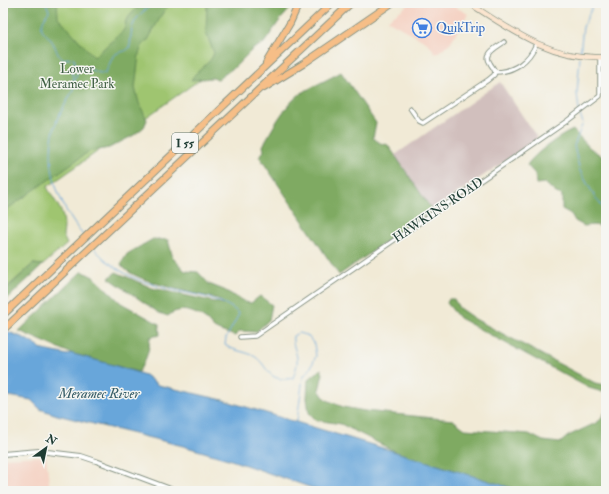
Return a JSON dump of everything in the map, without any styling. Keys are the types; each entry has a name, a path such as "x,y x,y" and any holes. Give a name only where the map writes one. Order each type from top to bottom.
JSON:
{"highway":[{"path":"263,68 290,23 299,3"},
{"name":"I 55","path":"3,315 332,3"},
{"name":"I 55","path":"3,330 351,3"},
{"path":"253,95 303,64 392,3"}],"main road":[{"path":"469,3 536,44 561,53 585,57 606,57"}],"street":[{"path":"495,72 488,60 489,55 490,52 504,42"},
{"path":"410,108 419,121 423,123 488,80 495,72 505,72 511,70 532,54 536,44"},
{"name":"HAWKINS ROAD","path":"240,337 255,336 509,163 598,98 601,92 600,58"},
{"path":"3,454 39,451 81,456 176,491"}],"shaded area":[{"path":"411,3 448,3 468,14 450,43 436,54 429,44 387,20"},
{"path":"500,82 538,139 432,210 395,155"},
{"path":"46,456 50,491 3,491 3,458"}],"green space":[{"name":"Lower Meramec Park","path":"3,3 290,3 232,57 47,187 62,215 64,221 63,236 67,244 43,265 33,264 3,291"},
{"name":"Lower Meramec Park","path":"3,3 57,3 58,17 94,57 124,30 126,20 141,3 175,3 168,6 162,14 148,40 142,46 139,54 135,88 139,103 147,120 144,127 134,135 109,148 88,152 3,212"},
{"path":"207,3 293,3 264,43 253,49 236,66 218,79 212,78 191,80 210,61 214,53 206,33"},
{"path":"341,72 376,123 373,138 380,143 388,145 432,210 339,275 259,156 264,151 263,146 274,125 294,99 304,91"},
{"path":"573,130 590,148 606,159 606,230 593,225 584,226 575,221 571,214 562,209 562,195 556,193 545,183 536,184 535,174 527,165 548,145"},
{"path":"153,239 168,240 173,258 185,271 198,272 209,284 224,290 245,302 251,303 260,296 272,305 269,320 256,332 240,331 235,336 216,329 201,316 191,312 182,310 168,316 159,313 109,278 116,272 152,288 224,304 218,299 165,286 136,276 126,270 121,264 127,254"},
{"path":"33,264 43,265 3,303 3,292"},
{"path":"82,271 95,278 121,303 159,324 160,335 150,337 147,356 138,372 70,353 19,331"},
{"path":"449,299 454,299 459,308 475,319 595,383 606,385 606,393 589,388 459,318 447,303"},
{"path":"321,369 323,374 319,390 325,399 343,407 365,411 453,420 465,429 529,434 543,441 560,443 568,436 598,422 606,411 606,491 521,491 396,452 341,424 316,420 309,413 307,398 308,380"}],"water":[{"name":"Meramec River","path":"3,330 24,338 44,350 68,355 70,353 110,364 145,375 158,385 223,400 521,491 321,491 228,459 183,446 57,415 40,409 31,400 3,395"}],"waterway":[{"path":"46,3 49,11 42,23 43,31 51,40 60,57 62,59 74,58 75,63 72,73 75,84 57,120 53,135 51,151 52,166 59,196 66,210 83,235"},
{"path":"75,80 78,71 83,68 100,73 106,72 113,56 117,53 126,51 129,48 133,24 142,12 156,3"},
{"path":"580,53 583,27 594,3"},
{"path":"579,111 577,93 580,57"},
{"path":"580,114 583,123 574,146 580,171 595,197 606,212"},
{"path":"86,239 91,244"},
{"path":"94,248 109,263 135,278 173,290 215,300 233,308 239,314 226,338 225,345 232,349 252,355 262,363 268,372 277,378 293,378 297,361 293,336 298,333 307,335 314,344 316,356 310,369 303,377 297,421"}],"place":[{"name":"QuikTrip","path":"422,28"}]}
